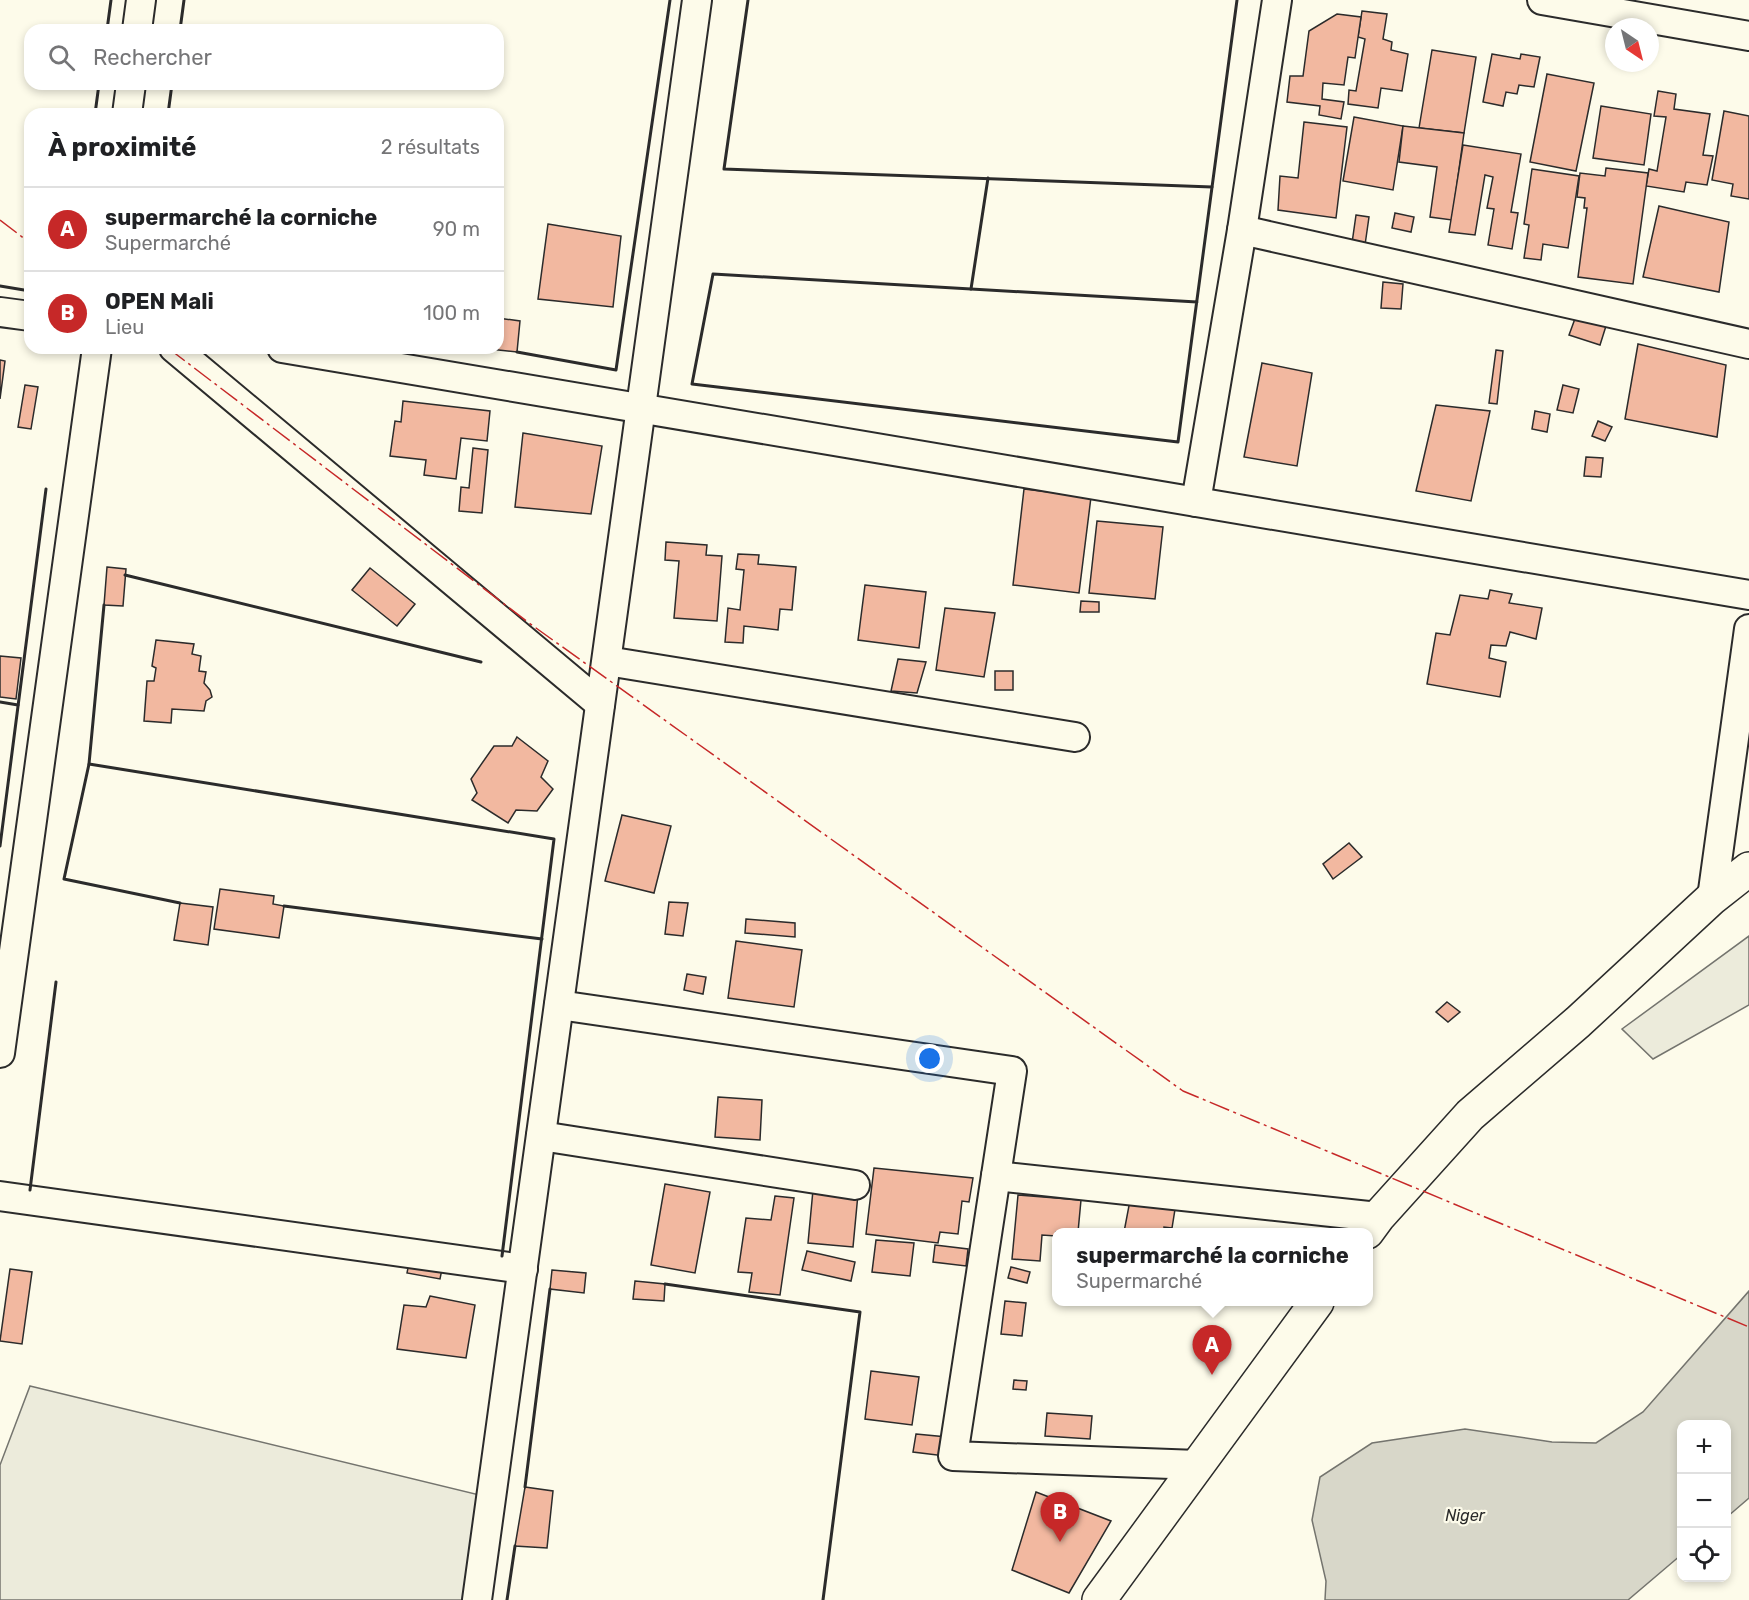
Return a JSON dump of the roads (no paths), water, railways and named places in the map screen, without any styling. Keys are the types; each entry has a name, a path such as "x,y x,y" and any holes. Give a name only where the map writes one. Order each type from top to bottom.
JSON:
{"main road":[{"path":"1373,1225 1470,1115 1578,1022 1712,898 1749,869"},
{"path":"1100,1600 1314,1306"}],"street":[{"path":"138,24 141,0"},
{"path":"477,1600 697,0"},
{"path":"1196,502 1242,230 1277,0"},
{"path":"1542,0 1749,36"},
{"path":"128,108 129,90"},
{"path":"1242,230 1749,344"},
{"path":"0,312 24,315"},
{"path":"0,1053 96,354"},
{"path":"181,354 600,704"},
{"path":"317,354 1749,595"},
{"path":"1712,898 1749,629"},
{"path":"607,661 1076,737"},
{"path":"559,1005 1012,1071 953,1456 1198,1465"},
{"path":"541,1136 855,1185"},
{"path":"996,1176 1373,1225"},
{"path":"0,1196 523,1269"}],"water":[{"name":"Niger","path":"1749,1291 1749,1498 1731,1514 1731,1420 1677,1420 1677,1558 1628,1600 1325,1600 1326,1581 1312,1520 1320,1477 1372,1443 1465,1429 1552,1442 1596,1443 1643,1412"}],"place":[{"name":"supermarché la corniche","path":"1212,1375"},
{"name":"OPEN Mali","path":"1060,1542"}]}
